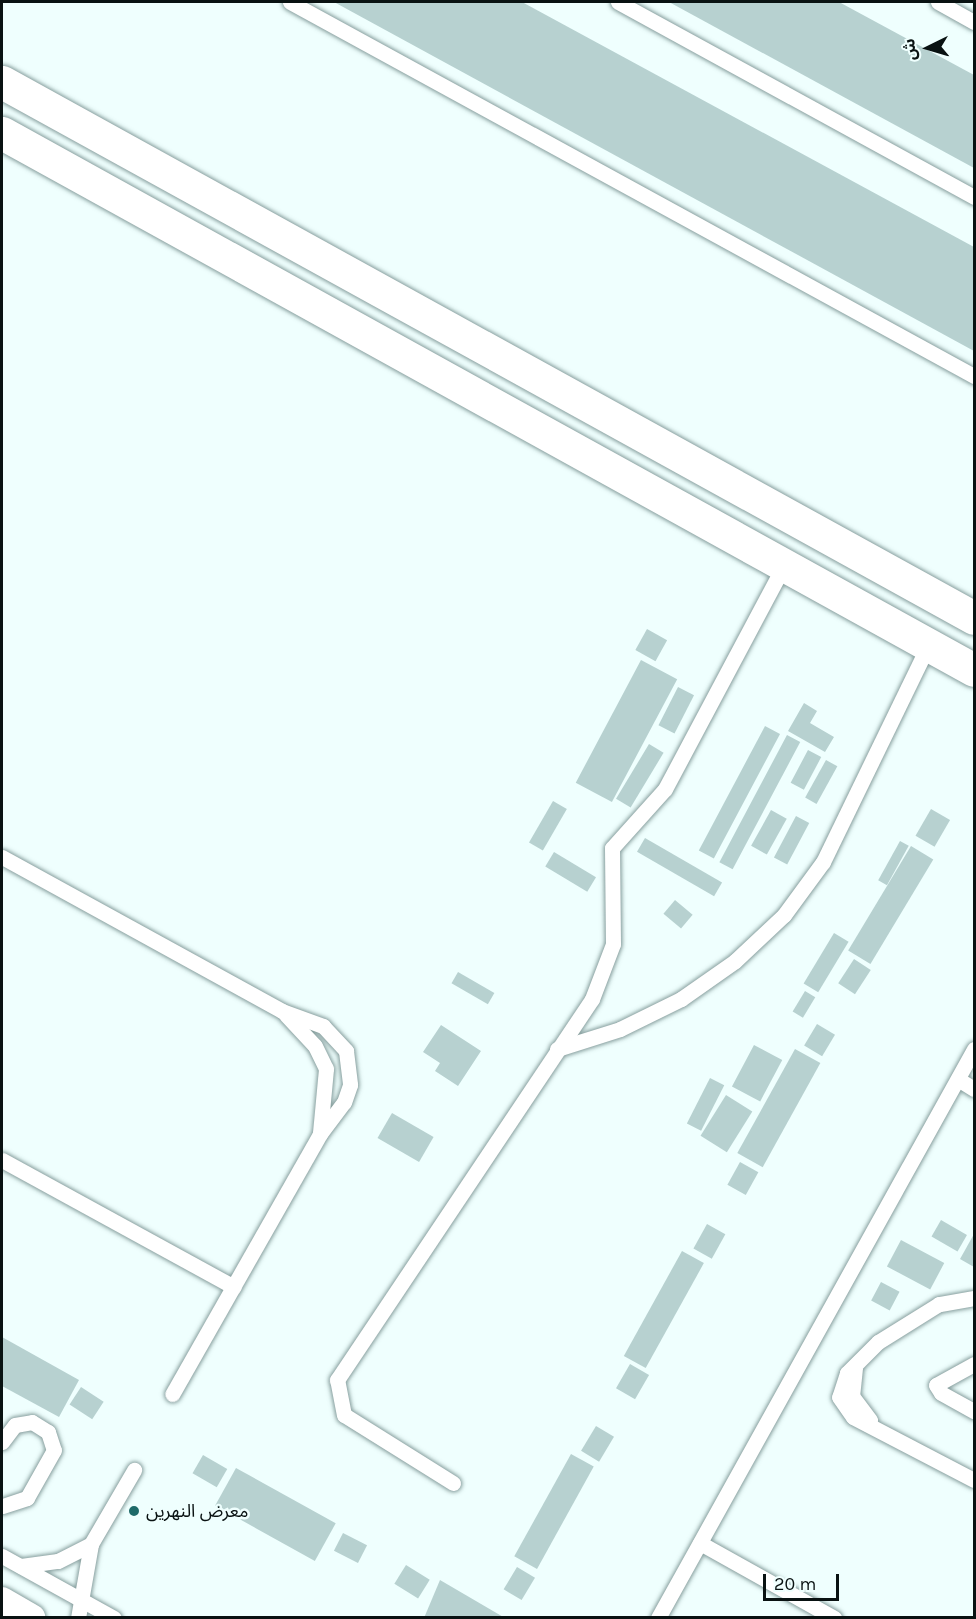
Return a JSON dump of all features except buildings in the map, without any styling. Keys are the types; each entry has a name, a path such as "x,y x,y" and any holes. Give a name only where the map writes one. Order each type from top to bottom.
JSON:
{"street":[{"path":"2,82 975,618"},
{"path":"2,133 975,669"},
{"path":"514,416 508,390 522,378 539,378"},
{"path":"2,1601 32,1617"}],"lane":[{"path":"290,2 975,376"},
{"path":"618,2 975,197"},
{"path":"938,2 975,21"},
{"path":"453,1483 344,1415 337,1380 592,999 610,953 616,914 612,849 665,789 784,565"},
{"path":"557,1049 620,1029 681,999 735,961 784,915 822,862 929,645"},
{"path":"2,857 282,1011 323,1026 346,1052 350,1085 172,1394"},
{"path":"282,1011 315,1046 326,1069 320,1134"},
{"path":"658,1617 975,1049"},
{"path":"958,1079 975,1089"},
{"path":"2,1160 234,1287"},
{"path":"975,1298 939,1304 878,1342 855,1365 852,1396 874,1424 975,1480"},
{"path":"975,1364 936,1385 941,1393 975,1411"},
{"path":"2,1442 15,1425 32,1422 48,1432 54,1450 27,1498 2,1506"},
{"path":"78,1617 78,1597 91,1544 134,1470"},
{"path":"700,1543 834,1617"},
{"path":"21,1566 58,1561 91,1544"},
{"path":"2,1556 114,1617"}],"place":[{"name":"معرض النهرين","path":"134,1511"}]}
